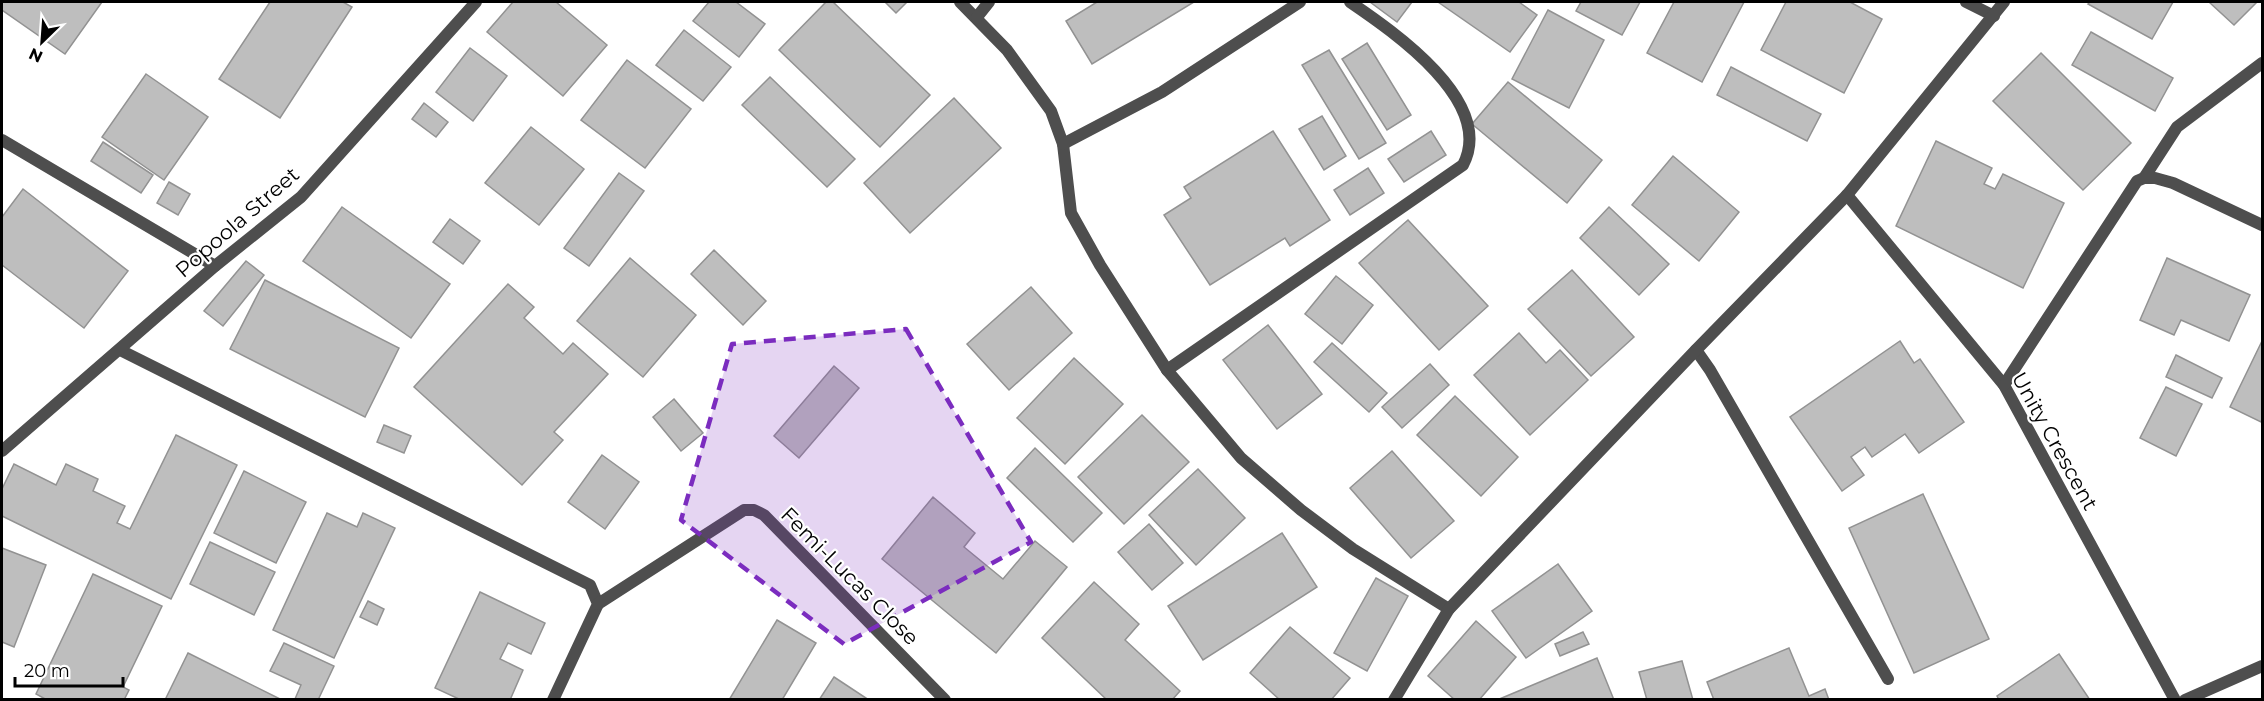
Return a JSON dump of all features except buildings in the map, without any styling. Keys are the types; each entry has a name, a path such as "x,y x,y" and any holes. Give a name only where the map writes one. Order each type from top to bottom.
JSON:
{"street":[{"name":"Popoola Street","path":"2,451 215,266 301,197 476,2"},
{"path":"960,2 1007,50 1051,111 1063,144 1071,213 1100,264 1167,370 1241,458 1301,510 1353,549 1449,609"},
{"path":"977,17 989,2"},
{"path":"1063,144 1161,92 1300,2"},
{"path":"1167,370 1463,165 1469,154 1467,129 1460,103 1440,76 1413,48 1350,2"},
{"path":"1966,2 1994,16"},
{"path":"1394,699 1449,609 1695,350 1847,195 2004,2"},
{"path":"2144,178 2177,127 2262,63"},
{"path":"2,140 215,266"},
{"path":"2004,385 2137,181 2154,178 2173,183 2262,225"},
{"name":"Unity Crescent","path":"1847,195 2004,385 2175,699"},
{"path":"120,350 590,585 598,604 553,699"},
{"path":"1695,350 1716,380 1888,679"},
{"name":"Femi-Lucas Close","path":"598,604 722,522 744,510 754,510 764,515 945,699"},
{"path":"2184,699 2262,666"}],"highlighted area":[{"path":"906,329 1031,542 844,644 681,520 732,344"}]}
